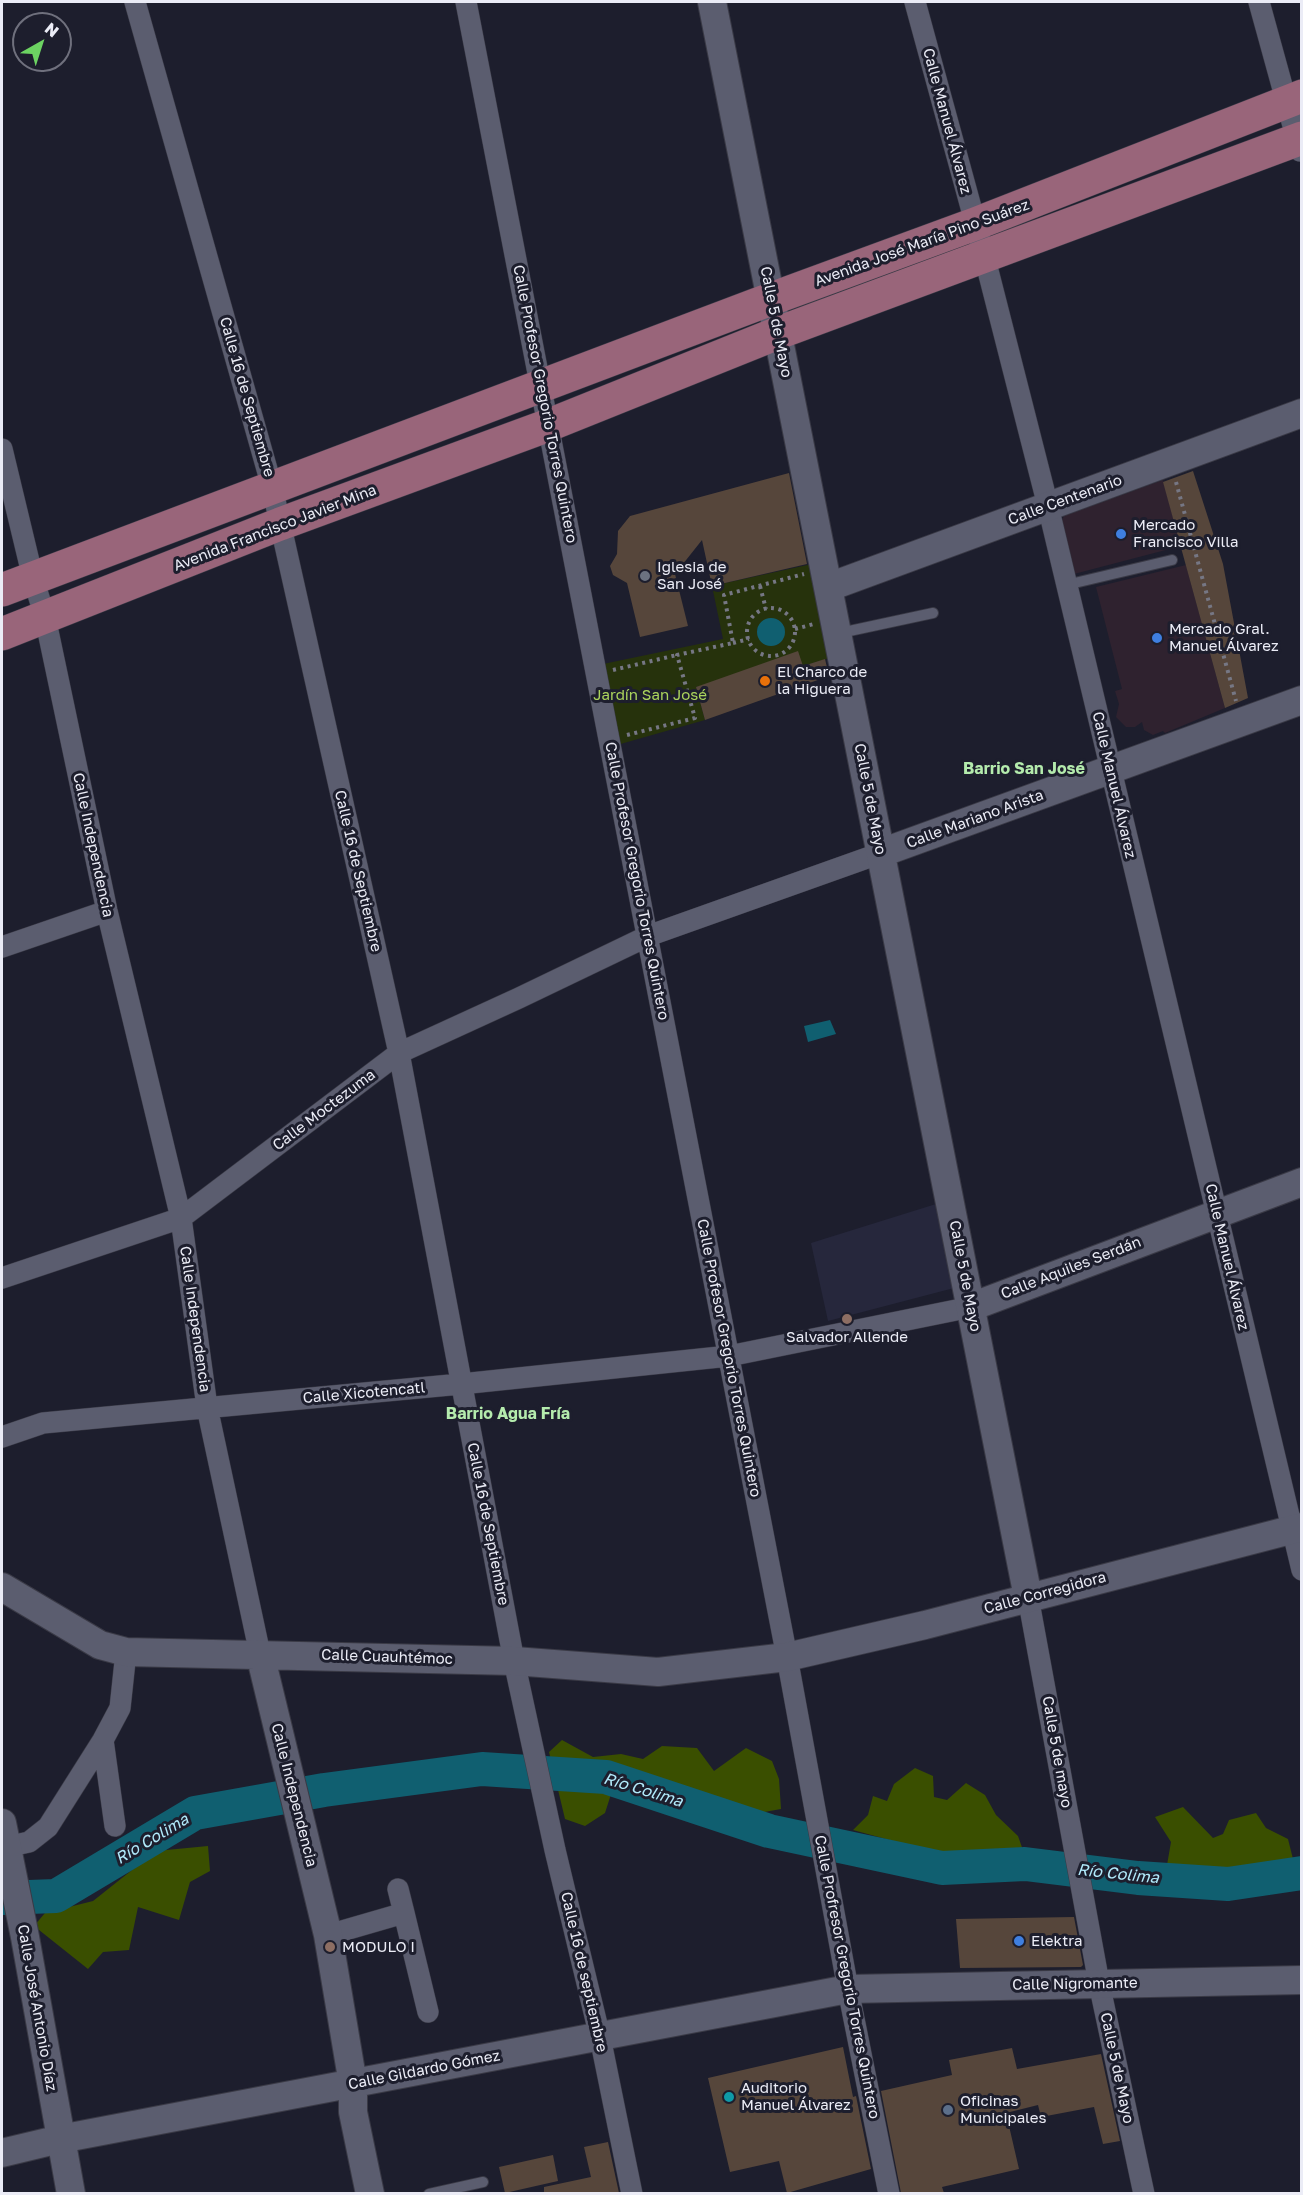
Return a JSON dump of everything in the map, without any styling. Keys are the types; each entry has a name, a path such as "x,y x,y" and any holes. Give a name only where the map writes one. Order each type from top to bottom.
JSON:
{"main road":[{"name":"Avenida José María Pino Suárez","path":"541,387 975,224 1294,98"},
{"path":"549,425 778,333 984,255 1300,145"},
{"path":"2,590 541,387"},
{"name":"Avenida Francisco Javier Mina","path":"2,633 280,524 549,425"}],"street":[{"name":"Calle 16 de Septiembre","path":"135,2 272,487 399,1053 514,1661 533,1750"},
{"name":"Calle Profesor Gregorio Torres Quintero","path":"466,2 806,1761"},
{"name":"Calle 5 de Mayo","path":"712,2 1028,1597"},
{"name":"Calle Manuel Álvarez","path":"915,2 984,255 1048,506 1216,1213 1296,1528 1302,1570"},
{"path":"1259,2 1294,98 1300,145"},
{"name":"Calle Centenario","path":"827,578 1048,506 1302,413"},
{"name":"Calle Independencia","path":"2,449 33,578 45,617 107,910 181,1218 207,1407 278,1733 328,1935 353,2084 353,2112 370,2193"},
{"name":"Calle Mariano Arista","path":"648,936 1302,700"},
{"path":"2,947 107,910"},
{"name":"Calle Moctezuma","path":"2,1278 181,1218 399,1053 648,936"},
{"name":"Calle Aquiles Serdán","path":"729,1356 971,1307 1302,1182"},
{"name":"Calle Xicotencatl","path":"2,1437 43,1423 461,1384 729,1356"},
{"name":"Calle Corregidora","path":"787,1657 926,1625 1296,1528"},
{"name":"Calle Cuauhtémoc","path":"2,1587 100,1645 126,1652 514,1661 658,1672 787,1657"},
{"name":"Calle 5 de mayo","path":"1028,1597 1085,1907"},
{"path":"6,1843 29,1842 48,1827 103,1740 120,1708 126,1652"},
{"path":"103,1740 115,1826"},
{"name":"Calle 16 de septiembre","path":"533,1750 600,2037 632,2193"},
{"name":"Calle Profresor Gregorio Torres Quintero","path":"806,1761 889,2193"},
{"name":"Calle José Antonio Díaz","path":"6,1843 71,2193"},
{"path":"399,1889 428,2012"},
{"name":"Calle 5 de Mayo","path":"1085,1907 1144,2193"},
{"path":"328,1935 404,1913"},
{"name":"Calle Nigromante","path":"848,1989 1302,1980"},
{"name":"Calle Gildardo Gómez","path":"2,2153 60,2139 848,1989"}],"lane":[{"path":"1066,585 1172,560"},
{"path":"838,634 933,613"},
{"path":"429,2193 483,2182"}],"path":[{"path":"1170,461 1242,722"},
{"path":"733,643 724,595 760,586 827,578"},
{"path":"760,586 766,609"},
{"path":"766,609 778,609 791,619 794,626 793,641 784,652 770,656 756,650 749,639 750,621 766,609"},
{"path":"597,673 749,639"},
{"path":"609,739 695,718 677,655"}],"shaded area":[{"name":"Mercado Francisco Villa","path":"1163,480 1181,546 1074,574 1061,522 1064,516"},
{"name":"Mercado Gral. Manuel Álvarez","path":"1186,565 1225,708 1165,733 1163,731 1153,735 1144,730 1142,722 1135,727 1126,727 1116,717 1119,704 1115,691 1122,689 1096,587"},
{"path":"771,618 781,622 785,632 781,642 771,646 761,642 757,632 761,622"},
{"path":"830,1020 836,1034 808,1042 804,1026"},
{"path":"936,1204 954,1288 828,1321 811,1243"}],"green space":[{"name":"Jardín San José","path":"812,564 830,658 803,666 696,687 705,720 617,745 603,664 723,639 712,586","holes":["777,619 784,626 783,639 777,645 768,645 758,637 757,628"]},
{"path":"562,1740 593,1757 621,1754 643,1759 662,1746 697,1748 714,1771 746,1748 772,1761 779,1779 781,1809 748,1815 700,1815 663,1790 639,1797 613,1788 605,1813 585,1826 565,1819 549,1752"},
{"path":"915,1768 933,1776 934,1797 947,1800 966,1783 985,1795 996,1815 1018,1836 1024,1853 937,1853 853,1830 868,1815 873,1796 887,1801 894,1784"},
{"path":"1183,1807 1213,1838 1223,1834 1229,1820 1256,1813 1266,1828 1288,1839 1293,1859 1230,1876 1167,1865 1171,1842 1155,1817"},
{"path":"208,1846 210,1871 190,1882 179,1920 138,1907 129,1950 103,1952 88,1969 34,1926 45,1913 93,1901 156,1851"}],"building":[{"path":"1193,471 1223,564 1248,698 1225,708 1163,482"},
{"path":"789,473 807,564 712,586 702,540 675,574 688,626 640,637 627,583 613,575 610,566 617,554 618,531 630,516"},
{"name":"El Charco de la Higuera","path":"798,651 803,666 825,659 829,676 705,720 696,687"},
{"name":"Elektra","path":"1074,1917 1083,1965 1081,1967 960,1968 956,1919"},
{"path":"843,2047 871,2169 787,2193 779,2161 730,2172 708,2078"},
{"path":"1012,2048 1017,2069 1101,2054 1120,2141 1103,2144 1094,2107 1041,2117 1038,2105 1006,2113 1019,2169 942,2187 944,2193 901,2193 881,2091 952,2075 949,2060"},
{"path":"608,2142 619,2193 544,2193 544,2187 591,2177 584,2147"},
{"path":"553,2155 558,2181 505,2193 499,2167"}],"waterway":[{"name":"Río Colima","path":"2,1898 56,1896 195,1813 324,1790 482,1769 606,1777 769,1831 942,1868 1025,1864 1138,1878 1228,1884 1302,1873"}],"place":[{"name":"Mercado Francisco Villa","path":"1121,534"},
{"name":"Iglesia de San José","path":"645,576"},
{"name":"Mercado Gral. Manuel Álvarez","path":"1157,638"},
{"name":"El Charco de la Higuera","path":"765,681"},
{"name":"Salvador Allende","path":"847,1319"},
{"name":"Elektra","path":"1019,1941"},
{"name":"MODULO I","path":"330,1947"},
{"name":"Auditorio Manuel Álvarez","path":"729,2097"},
{"name":"Oficinas Municipales","path":"948,2110"}],"district":[{"name":"Barrio San José","path":"1024,769"},
{"name":"Barrio Agua Fría","path":"508,1414"}]}
